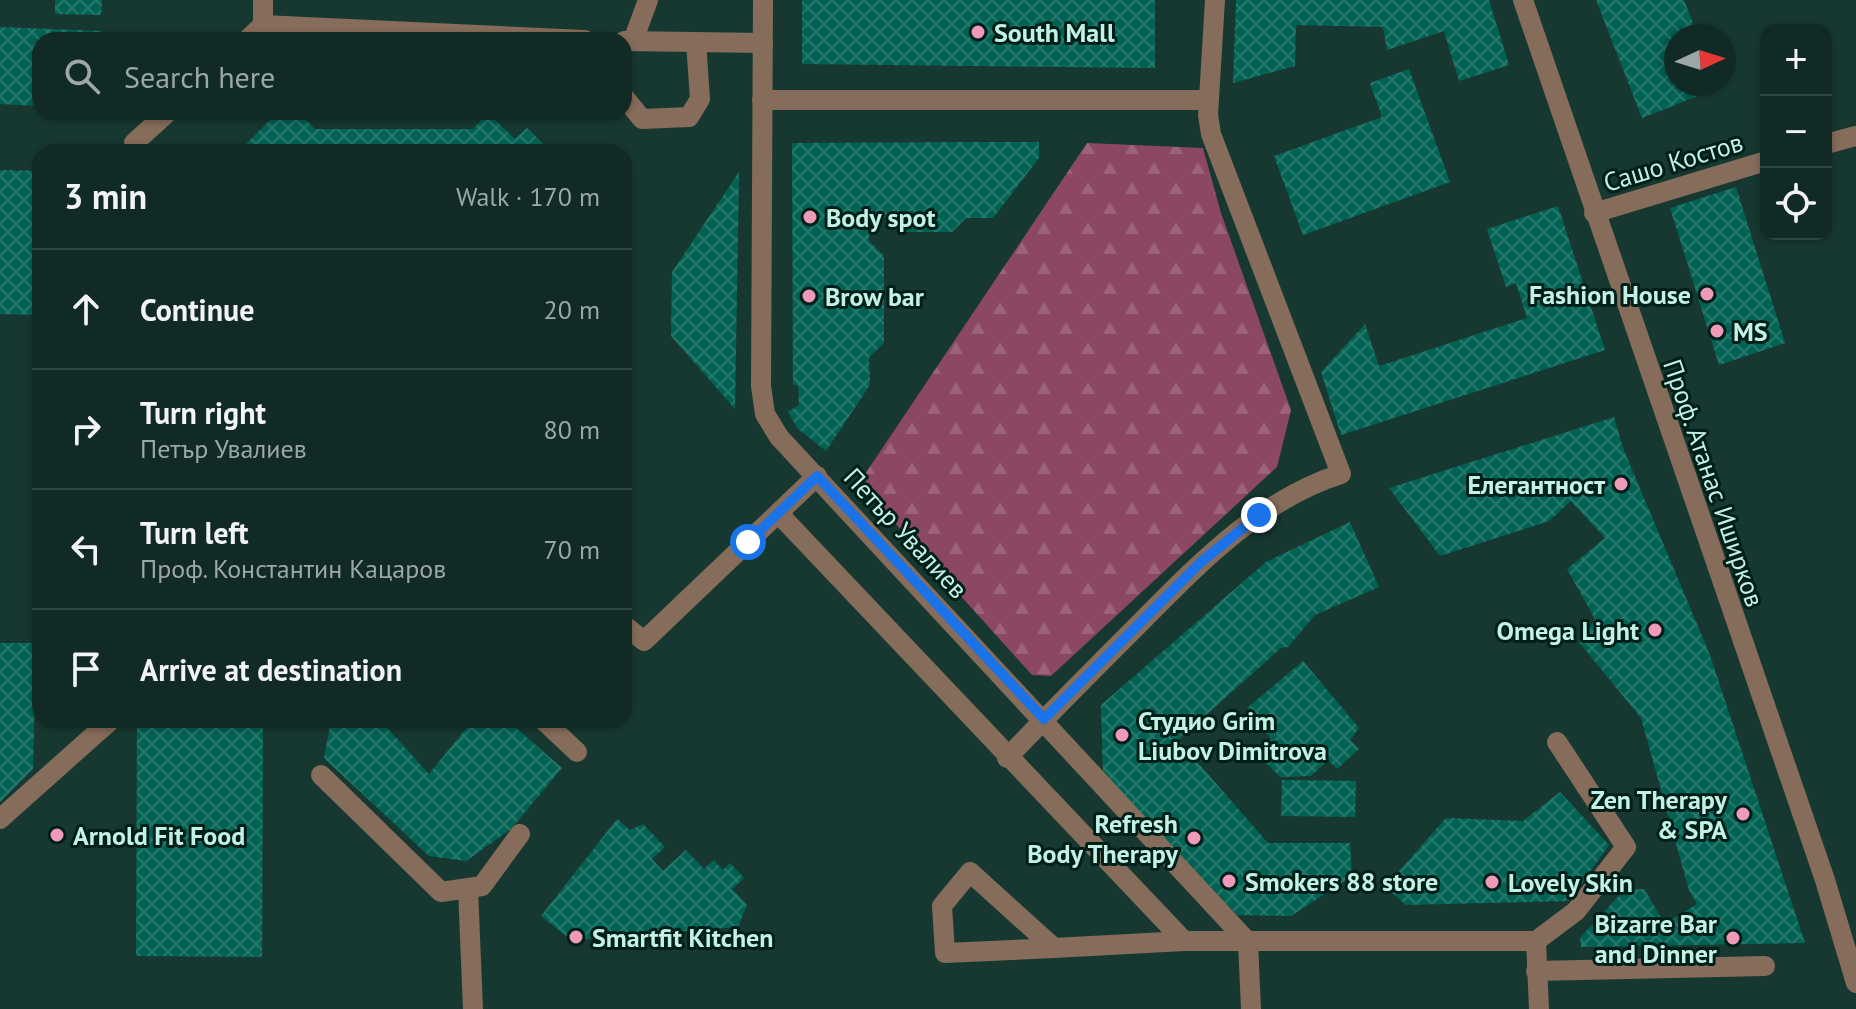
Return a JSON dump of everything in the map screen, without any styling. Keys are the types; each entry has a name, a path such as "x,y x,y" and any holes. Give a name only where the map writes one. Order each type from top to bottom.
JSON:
{"street":[{"path":"263,0 263,25"},
{"path":"632,35 648,0"},
{"name":"Петър Увалиев","path":"763,0 761,386 765,414 779,437 1248,942"},
{"path":"1007,758 1201,562 1259,515 1302,486 1341,474 1211,134 1208,100 1215,0"},
{"name":"Проф. Атанас Иширков","path":"1523,0 1825,880 1856,983"},
{"path":"256,32 263,25 410,32"},
{"path":"632,41 763,43"},
{"path":"632,107 642,119 689,117 700,99 696,42"},
{"path":"762,100 1208,100"},
{"path":"134,143 159,120"},
{"path":"1832,142 1856,136"},
{"name":"Сашо Костов","path":"1594,213 1760,163"},
{"path":"632,631 644,641 817,476"},
{"path":"779,514 1007,758 1184,941"},
{"path":"0,819 102,728"},
{"path":"552,728 577,752"},
{"path":"1054,948 970,872 942,906 945,953 1054,948 1184,941 1536,941 1576,911 1626,847 1557,742"},
{"path":"321,775 441,892 482,886 520,834"},
{"path":"468,888 473,1009"},
{"path":"1536,941 1539,1009"},
{"path":"1248,942 1251,1009"},
{"path":"1536,971 1765,966"}],"green space":[{"path":"1087,143 1203,148 1221,213 1291,410 1277,467 1051,676 1032,675 859,483"}],"building":[{"path":"55,0 102,0 101,15 55,14"},
{"name":"South Mall","path":"802,0 1155,0 1155,68 802,64"},
{"path":"1236,0 1489,0 1509,65 1459,81 1444,31 1387,50 1383,27 1296,25 1295,66 1233,83"},
{"path":"1596,0 1684,0 1693,24 1664,24 1664,96 1698,96 1642,118"},
{"path":"0,27 102,31 32,32 32,106 0,104"},
{"path":"1409,69 1450,182 1303,235 1274,156 1382,117 1370,83"},
{"path":"270,120 306,120 315,129 473,129 481,120 495,120 515,139 527,128 543,144 246,144"},
{"path":"1039,142 1039,158 993,218 966,218 952,232 900,232 886,218 869,218 869,241 884,256 884,343 869,357 870,385 826,451 797,428 788,412 799,405 798,385 793,385 792,143"},
{"path":"0,170 32,171 32,315 0,314"},
{"path":"739,172 735,409 671,336 672,272"},
{"path":"1736,187 1785,343 1719,365 1670,208"},
{"path":"1558,206 1605,350 1341,435 1321,372 1365,324 1379,366 1527,318 1516,283 1506,287 1487,229"},
{"path":"1614,417 1623,448 1710,655 1805,943 1581,947 1580,938 1624,890 1644,889 1665,924 1697,904 1689,890 1641,718 1579,642 1595,619 1567,569 1605,538 1571,501 1549,521 1440,556 1389,488"},
{"path":"1350,522 1379,587 1315,615 1288,647 1281,648 1178,740 1268,843 1350,843 1352,876 1291,916 1237,915 1103,774 1101,705 1266,562"},
{"path":"0,643 32,643 33,769 0,802"},
{"path":"1303,661 1359,728 1350,740 1359,749 1337,769 1328,760 1311,776 1280,777 1256,753 1271,739 1247,708"},
{"path":"137,728 263,728 262,957 136,956"},
{"path":"330,728 387,728 429,774 466,728 516,728 562,768 511,829 466,861 429,856 324,758"},
{"path":"1282,780 1356,781 1355,817 1281,816"},
{"path":"1560,792 1609,845 1569,901 1406,905 1385,887 1446,818 1523,821"},
{"path":"617,819 630,830 643,824 665,847 652,859 663,871 686,850 704,869 714,860 723,870 730,863 744,878 732,889 747,905 738,927 571,940 541,916"}],"place":[{"name":"South Mall","path":"978,32"},
{"name":"Body spot","path":"810,217"},
{"name":"Fashion House","path":"1707,294"},
{"name":"Brow bar","path":"809,296"},
{"name":"MS","path":"1717,331"},
{"name":"Елегантност","path":"1621,484"},
{"name":"Omega Light","path":"1655,630"},
{"name":"Студио Grim Liubov Dimitrova","path":"1122,735"},
{"name":"Zen Therapy & SPA","path":"1743,814"},
{"name":"Arnold Fit Food","path":"57,835"},
{"name":"Refresh Body Therapy","path":"1194,838"},
{"name":"Smokers 88 store","path":"1229,881"},
{"name":"Lovely Skin","path":"1492,882"},
{"name":"Smartfit Kitchen","path":"576,937"},
{"name":"Bizarre Bar and Dinner","path":"1733,938"}],"route":[{"path":"748,542 817,476 1044,719 1201,562 1259,515"}]}
